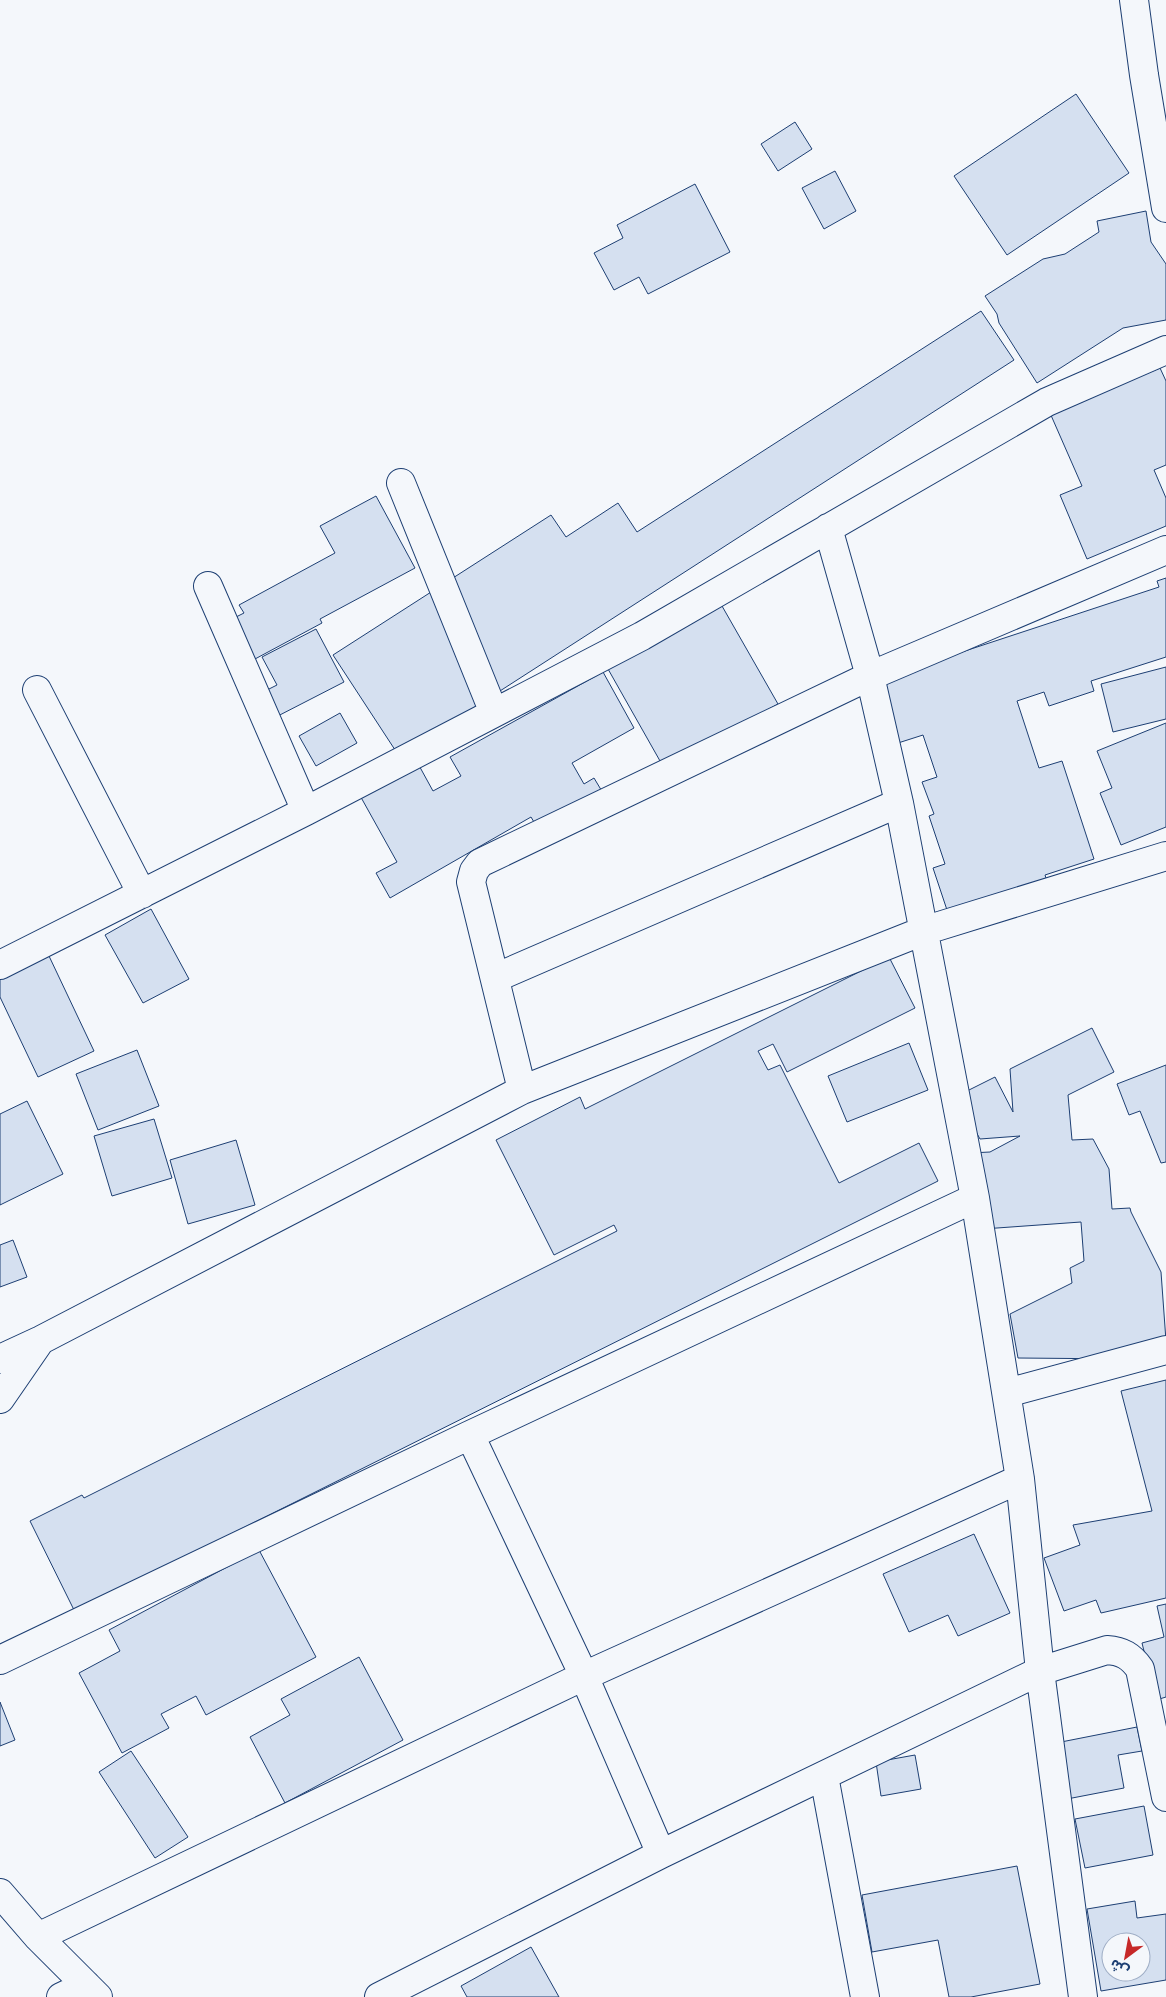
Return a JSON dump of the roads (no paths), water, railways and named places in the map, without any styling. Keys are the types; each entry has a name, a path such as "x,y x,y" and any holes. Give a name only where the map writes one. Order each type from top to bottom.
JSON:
{"street":[{"path":"1134,0 1144,75 1166,208"},
{"path":"0,965 306,811 642,636 1047,402 1166,350"},
{"path":"401,483 494,713"},
{"path":"828,528 870,676 900,803 975,1198 1020,1479 1040,1671 1083,1997"},
{"path":"522,1090 471,882 474,871 480,863 870,676 1166,550"},
{"path":"208,586 306,811"},
{"path":"37,690 142,894"},
{"path":"495,978 900,803"},
{"path":"0,1359 41,1340 522,1090 923,931 1166,856"},
{"path":"0,1660 470,1435 975,1198"},
{"path":"0,1399 41,1340"},
{"path":"1007,1393 1166,1350"},
{"path":"470,1435 584,1676 661,1854"},
{"path":"38,1937 584,1676 1020,1479"},
{"path":"379,1997 661,1854 1040,1671 1107,1650 1126,1654 1140,1668 1166,1797"},
{"path":"824,1776 866,1997"},
{"path":"0,1893 38,1937 92,1991"},
{"path":"61,1997 92,1991"}]}
